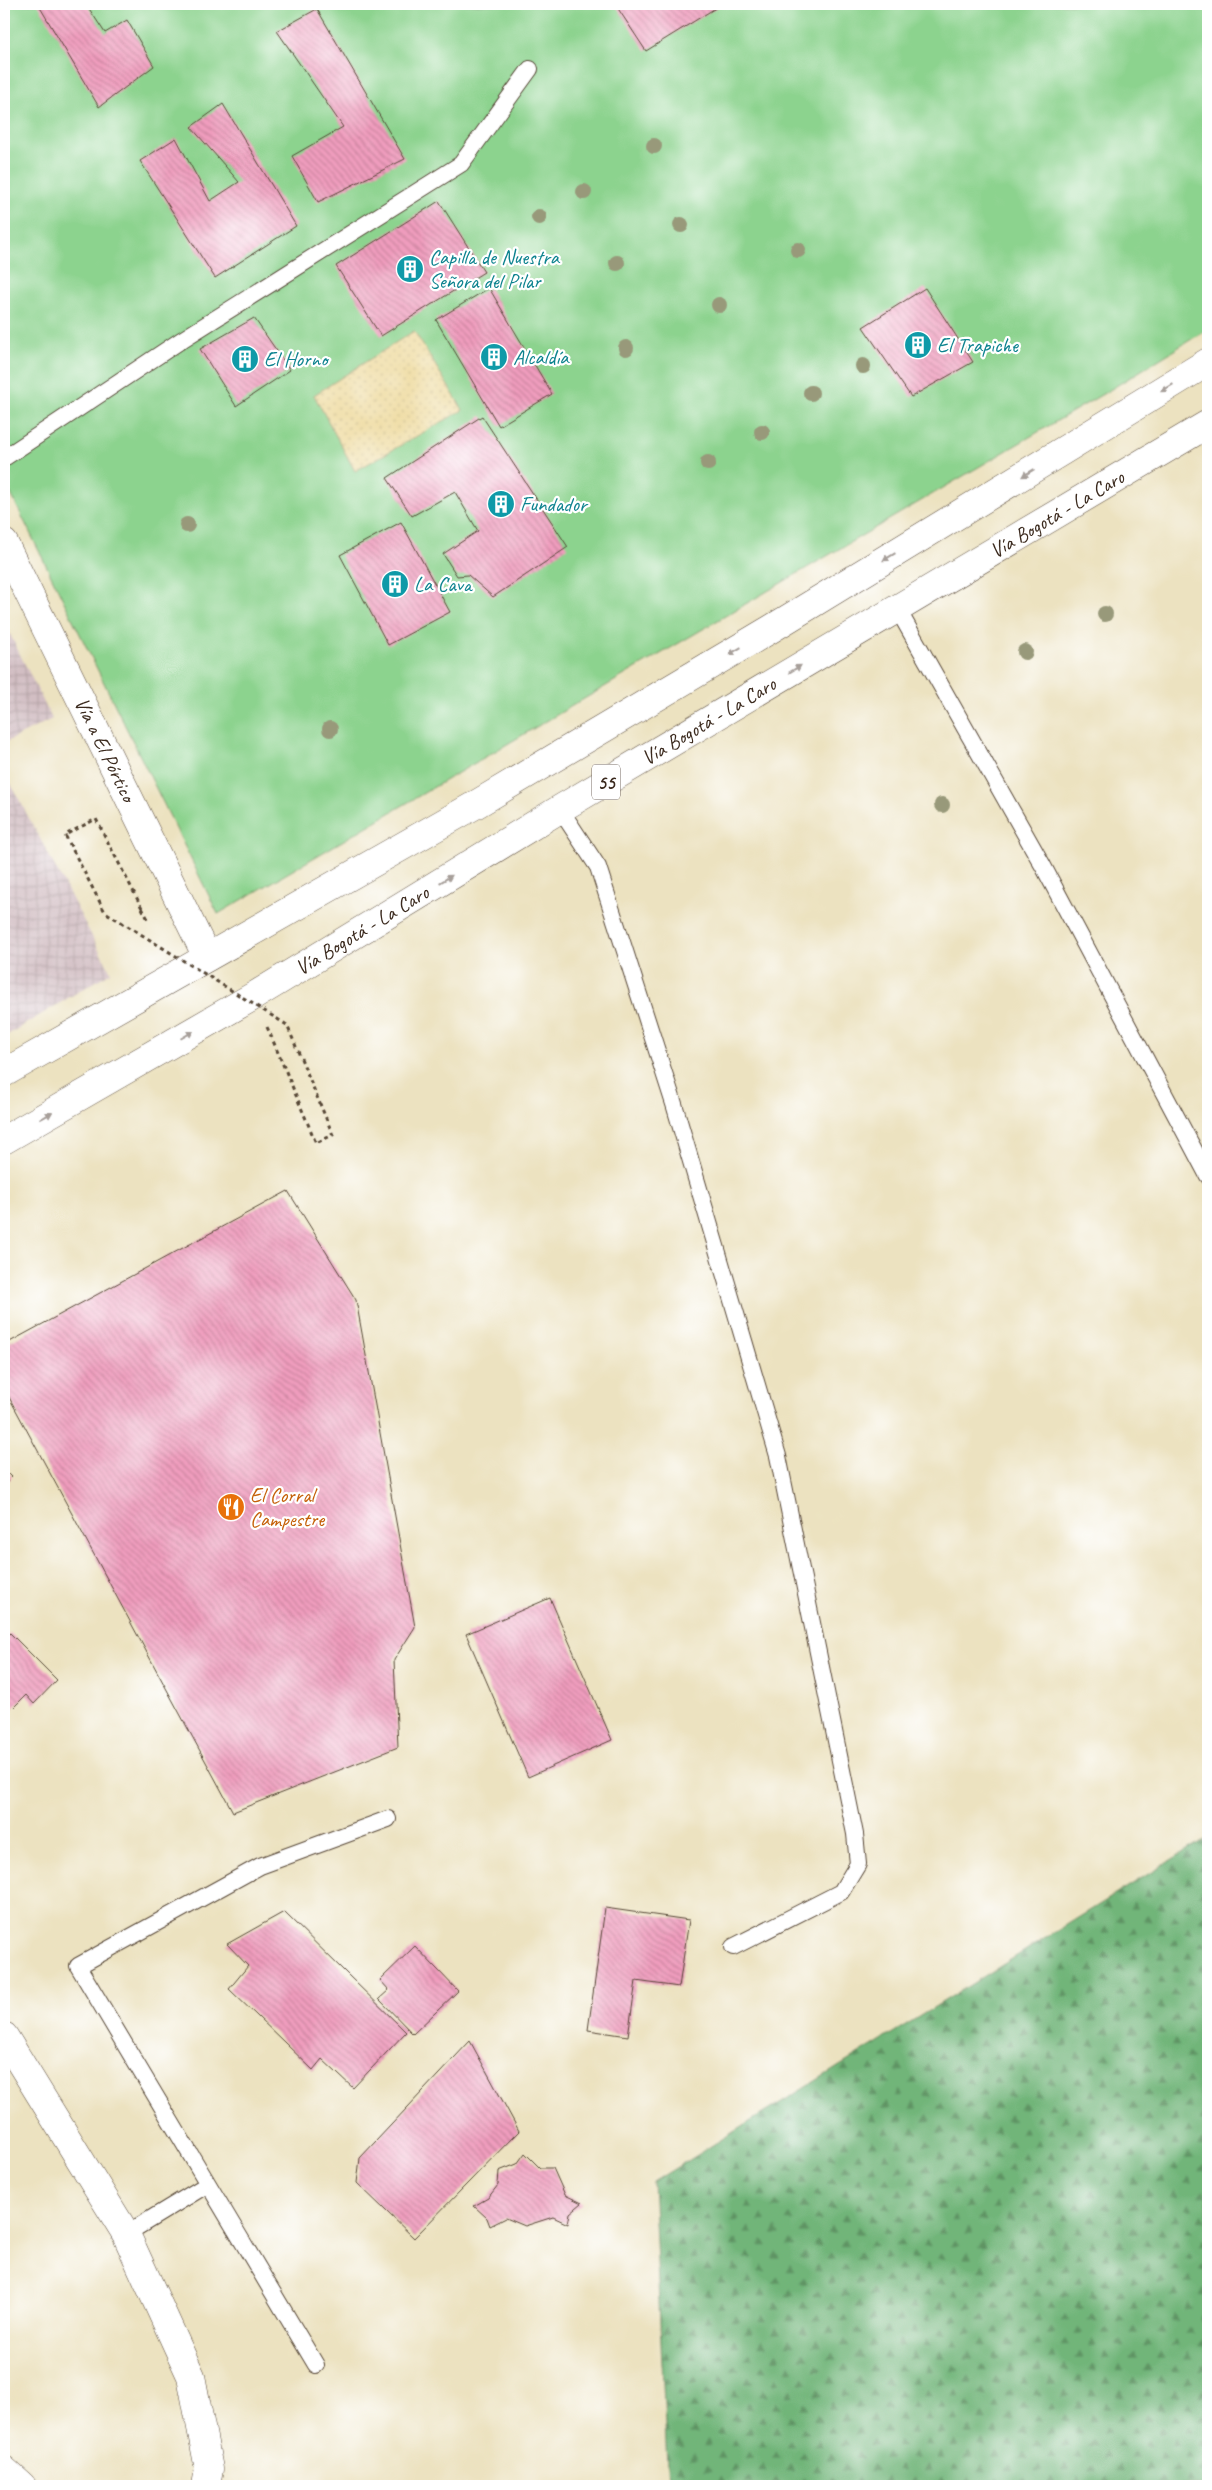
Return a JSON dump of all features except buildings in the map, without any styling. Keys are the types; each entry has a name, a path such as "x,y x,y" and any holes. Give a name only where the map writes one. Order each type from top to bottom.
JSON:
{"main road":[{"name":"55","path":"4,1073 475,805 728,655 1208,362"},
{"name":"Vía Bogotá - La Caro","path":"4,1140 254,996 560,809 1208,424"},
{"name":"Vía a El Pórtico","path":"4,543 207,957"},
{"path":"4,2036 126,2234 191,2376 209,2469 206,2486"},
{"path":"4,2470 22,2486"}],"lane":[{"path":"4,458 183,339 461,164 530,69"},
{"path":"897,608 1042,864 1208,1176"},
{"path":"560,809 598,867 674,1104 778,1456 855,1834 858,1864 841,1892 733,1948"},
{"path":"316,2365 78,1966 260,1866 388,1819"},
{"path":"126,2234 208,2184"}],"path":[{"path":"142,908 96,819 65,835 105,912 287,1025 333,1135 316,1143 271,1036"}],"shaded area":[{"path":"4,622 52,719 4,743"},
{"path":"4,771 111,972 4,1037"}],"green space":[{"path":"4,4 1208,4 1208,329 1108,391 218,914 4,480"},
{"path":"1208,1837 1208,2486 668,2486 653,2182"}],"sand":[{"path":"414,331 463,410 355,471 314,395"}],"place":[{"name":"Capilla de Nuestra Señora del Pilar","path":"410,269"},
{"name":"El Trapiche","path":"918,345"},
{"name":"Alcaldía","path":"494,357"},
{"name":"El Horno","path":"245,359"},
{"name":"Fundador","path":"501,504"},
{"name":"La Cava","path":"395,584"},
{"name":"El Corral Campestre","path":"231,1507"}]}
